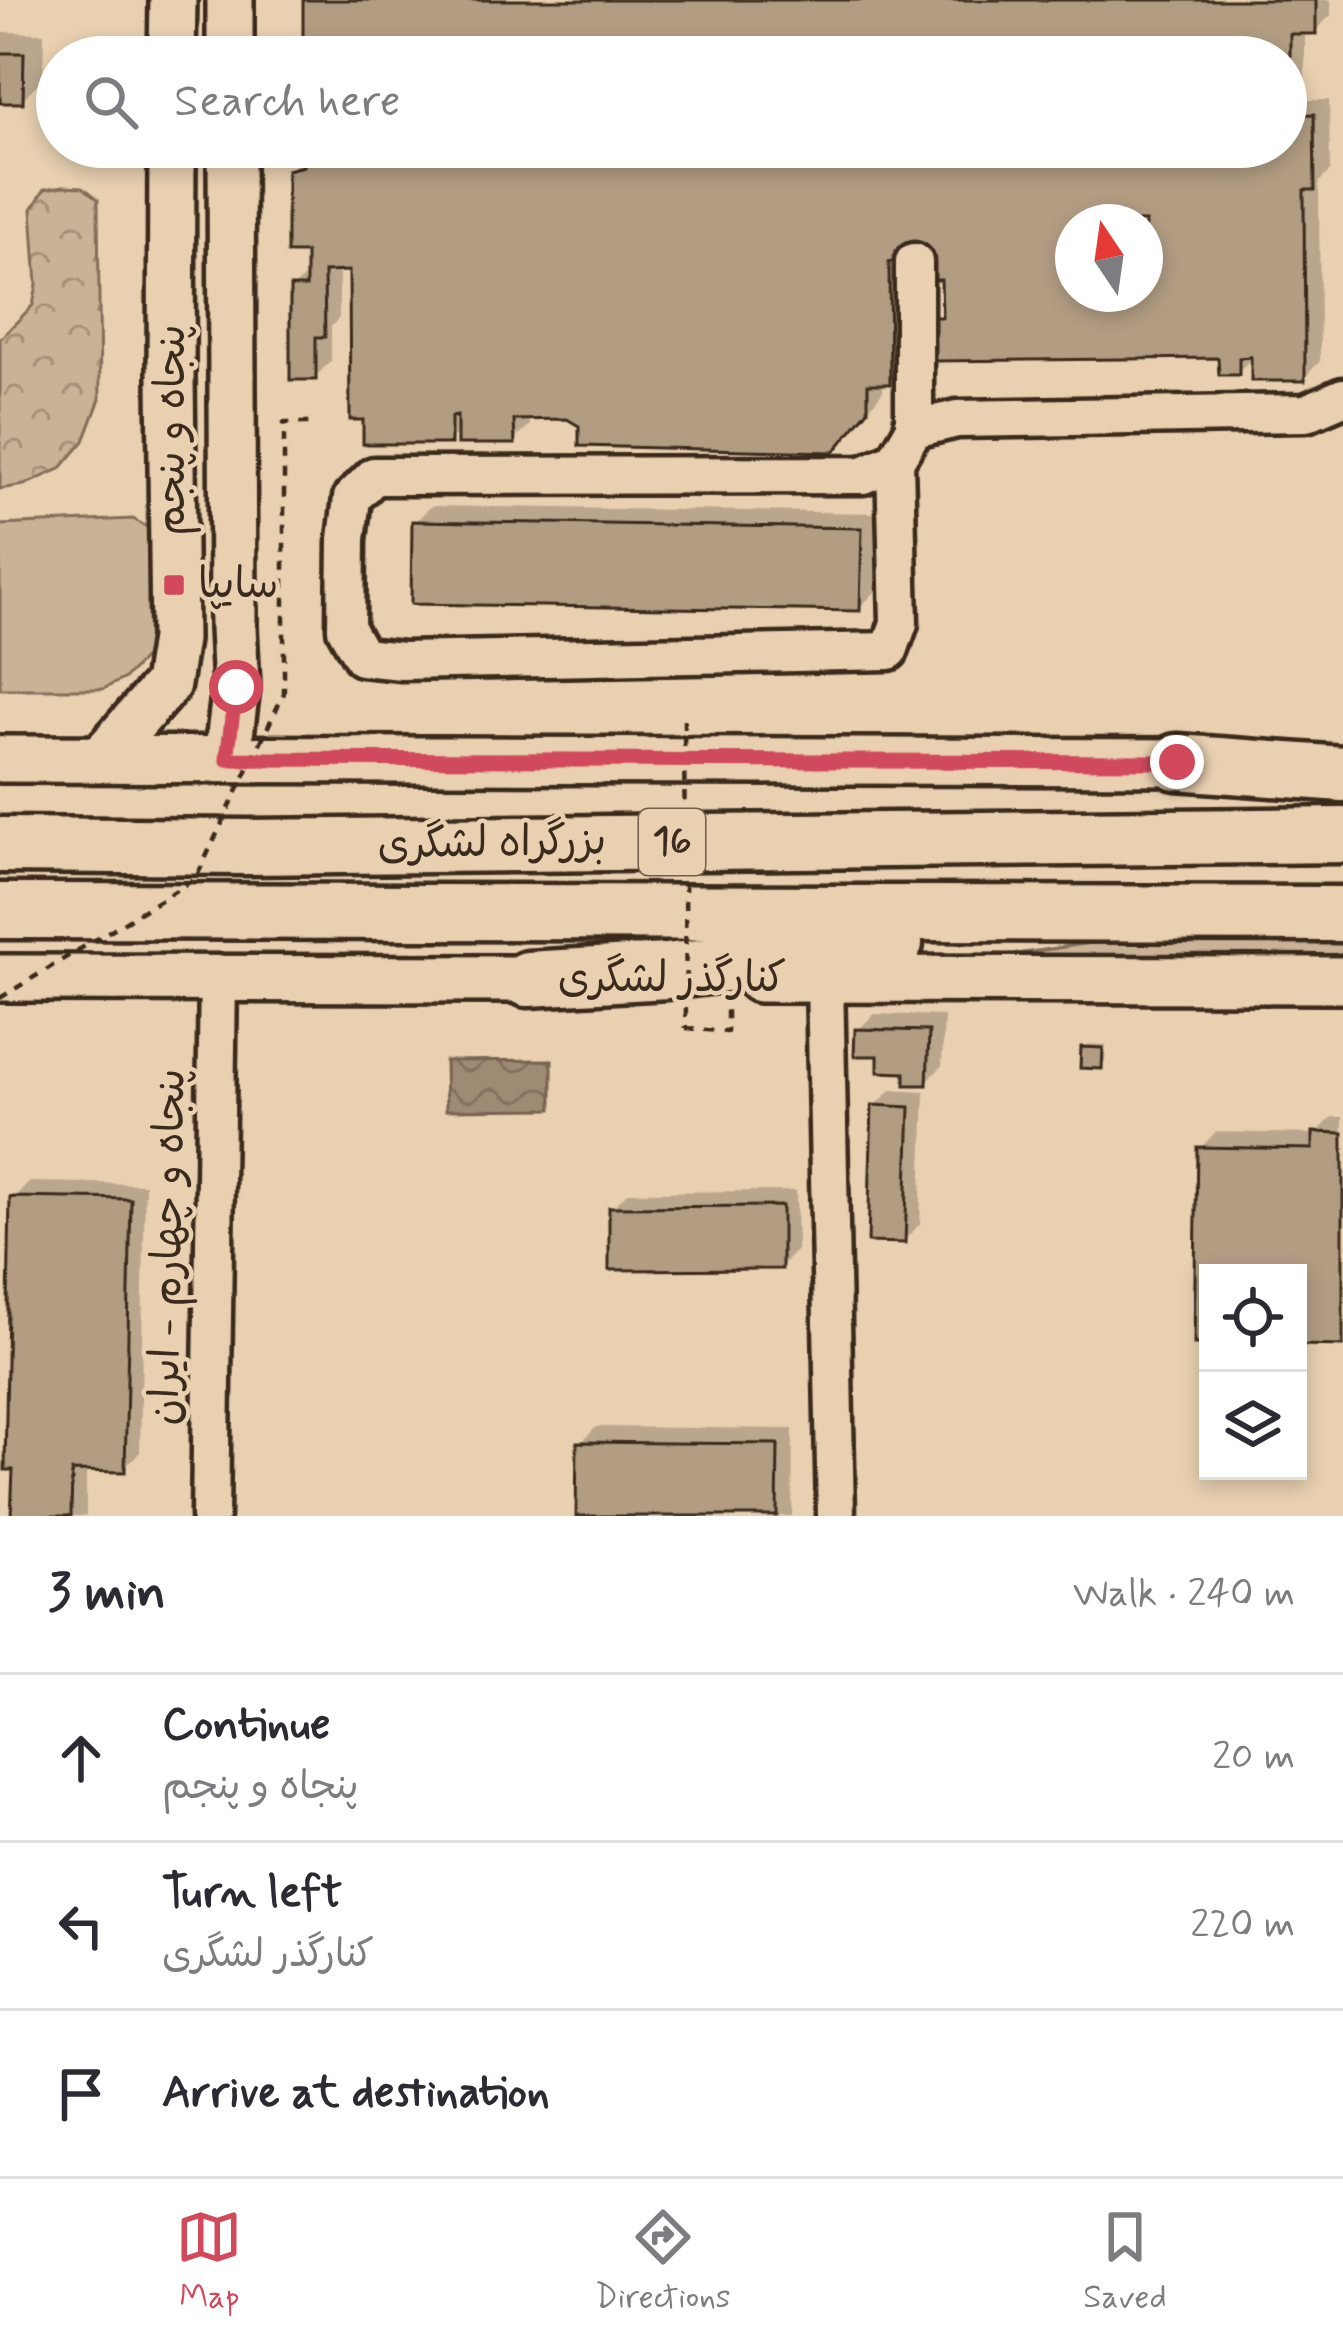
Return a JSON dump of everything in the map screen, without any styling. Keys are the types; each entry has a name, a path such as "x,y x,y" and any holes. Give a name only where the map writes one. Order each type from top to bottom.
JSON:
{"highway":[{"path":"1177,762 1343,774"},
{"name":"بزرگراه لشگری","path":"0,845 296,847 1343,835"},
{"name":"بزرگراه لشگری","path":"0,911 1343,914"},
{"path":"528,979 667,971 1086,914"}],"main road":[{"path":"172,36 173,0"},
{"path":"230,0 230,36"},
{"name":"پنجاه و پنجم","path":"101,759 167,684 175,639 172,168"},
{"name":"پنجاه و پنجم","path":"227,759 236,687 231,168"},
{"path":"171,663 235,667"},
{"path":"0,759 1343,762"},
{"name":"کنارگذر لشگری","path":"0,979 1343,980"}],"lane":[{"path":"896,461 862,475 374,476 352,498 346,629 362,657 402,661 889,651 899,623 896,461 914,429 914,262"},
{"path":"914,429 957,419 1306,412 1343,397"},
{"name":"پنجاه و چهارم - ایران","path":"210,1516 218,979"},
{"path":"825,979 836,1516"}],"path":[{"path":"0,998 196,878 284,693 284,423 314,422"},
{"path":"684,720 686,1028 727,1032"}],"green space":[{"path":"83,187 98,199 100,399 84,441 60,469 24,485 0,489 0,339 33,305 37,285 32,209 45,189"},
{"path":"133,519 154,531 151,651 125,678 103,689 0,689 0,525"},
{"path":"1178,930 1343,930 1343,963 957,963"}],"water":[{"path":"552,1060 552,1109 446,1110 445,1061"}],"building":[{"path":"303,0 1316,0 1316,34 303,36"},
{"path":"0,53 24,53 23,103 0,103"},
{"path":"1307,114 1314,114 1315,190 1304,190 1305,381 1251,381 1251,357 1239,358 1239,375 1219,375 1218,358 934,361 934,317 942,317 941,280 932,280 932,262 889,262 890,384 868,384 868,410 834,452 579,446 579,426 567,419 514,420 515,444 457,444 457,416 451,417 451,444 363,444 363,420 350,420 349,271 324,272 325,337 316,337 316,380 290,380 290,287 306,287 306,253 287,253 287,170 295,168 1307,168"},
{"path":"412,521 862,528 860,611 411,604"},
{"path":"855,1029 929,1031 927,1085 905,1085 905,1073 878,1072 878,1056 854,1056"},
{"path":"1081,1047 1103,1048 1102,1069 1080,1068"},
{"path":"872,1105 910,1107 905,1243 868,1242"},
{"path":"1313,1132 1343,1133 1343,1346 1307,1345 1307,1264 1199,1264 1199,1344 1194,1344 1197,1147 1313,1149"},
{"path":"10,1197 131,1199 125,1472 72,1471 71,1516 11,1516 13,1470 5,1470"},
{"path":"782,1206 782,1269 609,1270 609,1207"},
{"path":"577,1442 778,1444 777,1516 576,1516"}],"place":[{"name":"سایپا","path":"174,585"}],"route":[{"path":"236,687 227,759 1177,762"}]}
